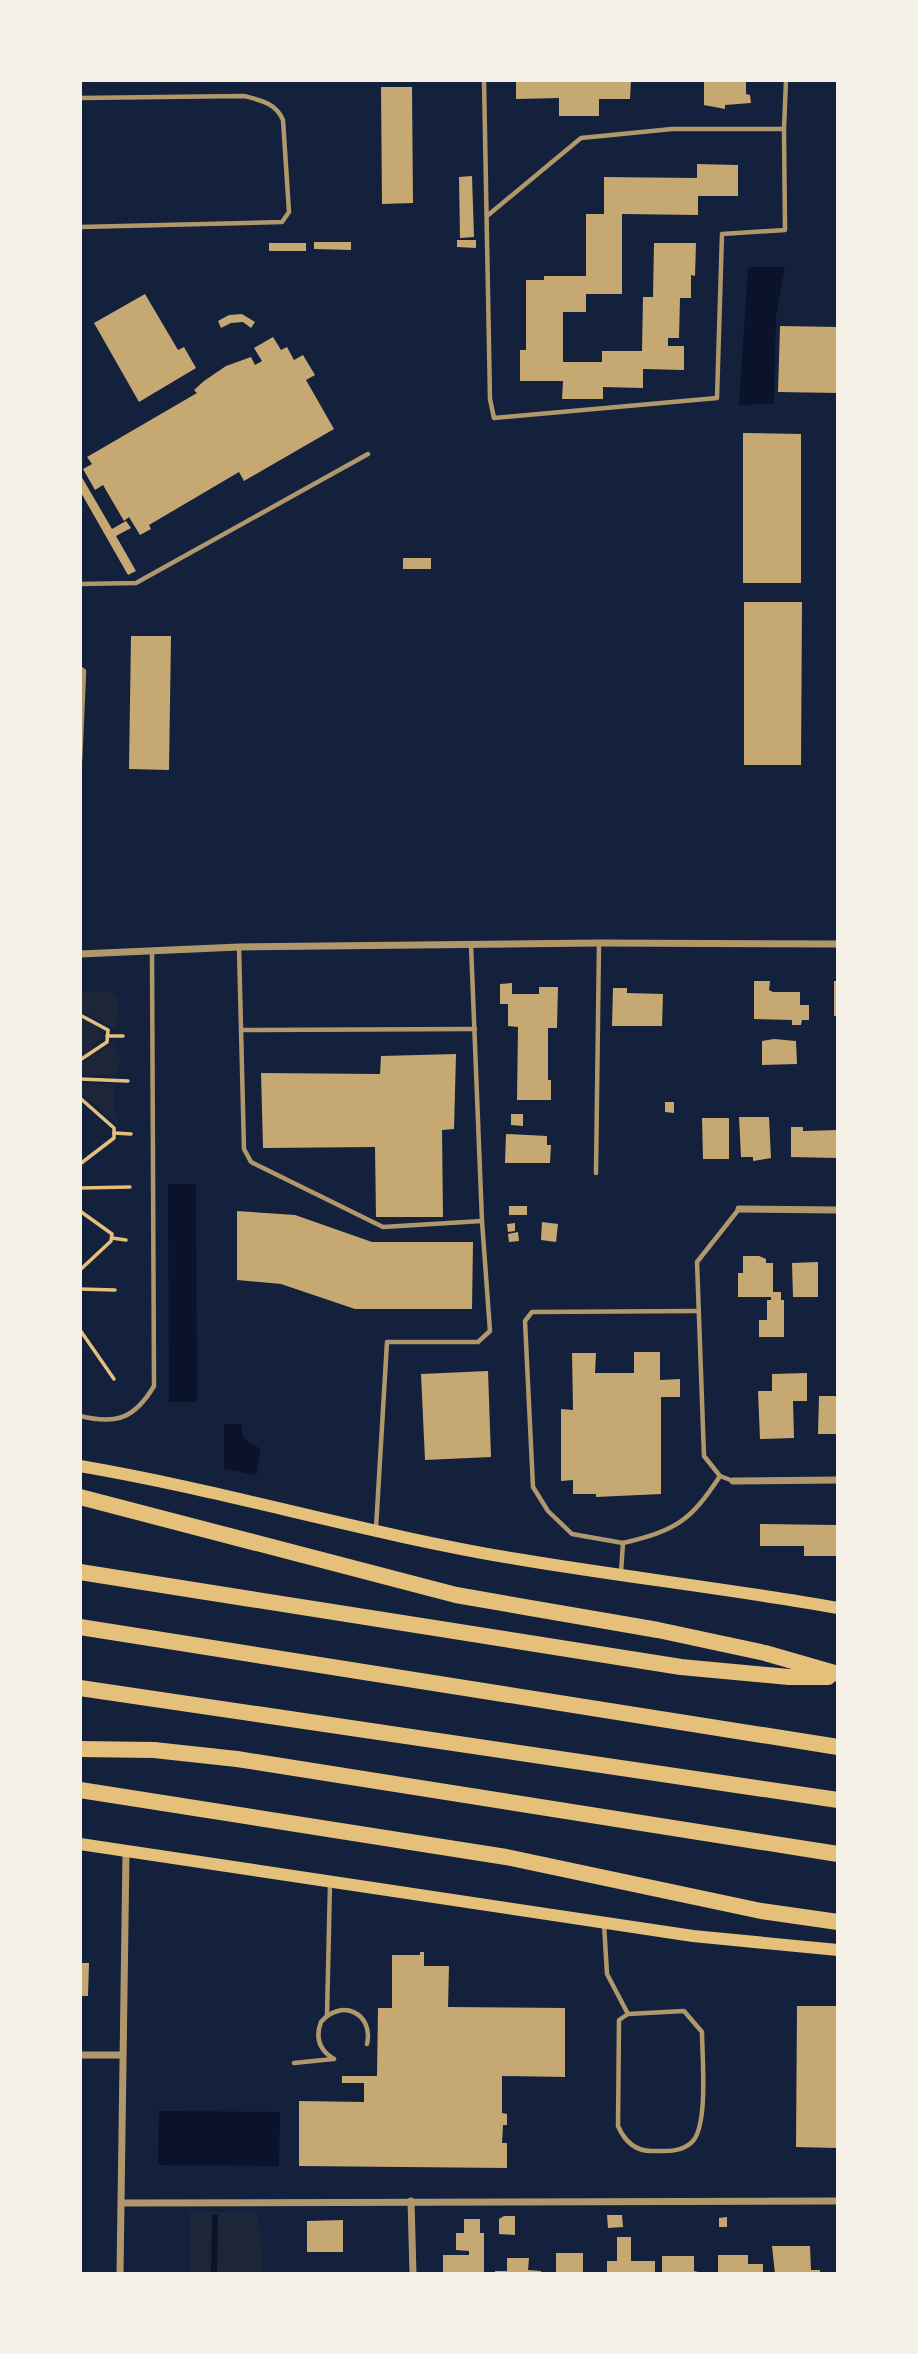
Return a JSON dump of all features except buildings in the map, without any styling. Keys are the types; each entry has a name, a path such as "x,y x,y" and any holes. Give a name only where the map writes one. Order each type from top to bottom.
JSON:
{"highway":[{"path":"80,1497 456,1595 659,1629 838,1676"},
{"path":"80,1572 681,1667 789,1677 838,1676"},
{"path":"80,1628 838,1747"},
{"path":"80,1688 838,1800"},
{"path":"80,1749 154,1750 237,1759 838,1854"},
{"path":"80,1790 506,1857 761,1911 838,1922"}],"main road":[{"path":"80,1466 144,1477 517,1559 838,1608"},
{"path":"80,1844 693,1936 838,1950"}],"street":[{"path":"80,954 239,947 599,943 838,944"},
{"path":"739,1209 838,1210"},
{"path":"733,1481 838,1480"},
{"path":"120,2273 123,2203 121,2055 126,1852"},
{"path":"80,2055 121,2055"},
{"path":"411,2201 413,2273"},
{"path":"123,2203 838,2201"}],"lane":[{"path":"484,80 490,399 494,418 716,398 722,234 785,230 786,80"},
{"path":"80,98 244,96 279,110 283,120 289,212 282,222 80,227"},
{"path":"487,216 581,138 672,129 784,129"},
{"path":"80,584 136,583 368,454"},
{"path":"80,668 84,671 80,761"},
{"path":"596,1173 599,943"},
{"path":"376,1530 387,1342 478,1342 490,1331 482,1221 471,944"},
{"path":"239,947 244,1149 251,1162 383,1227 482,1221"},
{"path":"80,1416 100,1421 126,1417 142,1406 154,1386 152,952"},
{"path":"241,1030 475,1029"},
{"path":"733,1481 720,1476 704,1456 697,1262 739,1209"},
{"path":"698,1311 533,1312 525,1321 533,1487 548,1511 572,1534 623,1543 660,1534 684,1521 699,1508 720,1476"},
{"path":"621,1573 623,1543"},
{"path":"327,2015 330,1883"},
{"path":"604,1923 607,1974 628,2014"},
{"path":"294,2063 334,2059 321,2047 318,2039 321,2022 327,2015 343,2009 360,2015 368,2028 368,2044"},
{"path":"684,2011 702,2032 702,2122 693,2141 679,2150 644,2152 625,2141 618,2126 619,2020 628,2014 684,2011"}],"path":[{"path":"80,1015 107,1030 107,1042 80,1060"},
{"path":"107,1036 123,1036"},
{"path":"80,1079 128,1081"},
{"path":"80,1098 114,1128 114,1138 80,1164"},
{"path":"114,1133 131,1134"},
{"path":"80,1188 130,1187"},
{"path":"80,1211 112,1234 80,1270"},
{"path":"111,1238 126,1240"},
{"path":"80,1289 116,1290"},
{"path":"80,1330 114,1379"}],"shaded area":[{"path":"748,267 785,267 776,317 774,404 739,405"},
{"path":"110,991 119,999 115,1029 81,1010 81,992"},
{"path":"81,1017 98,1027 103,1037 81,1057"},
{"path":"113,1042 120,1060 117,1075 81,1075 81,1064"},
{"path":"81,1084 116,1084 113,1105 120,1128 81,1091"},
{"path":"168,1184 196,1184 197,1402 169,1402"},
{"path":"224,1424 241,1424 244,1439 261,1449 256,1475 224,1469"},
{"path":"159,2111 280,2112 279,2166 158,2165"},
{"path":"189,2212 258,2212 263,2273 191,2273"}],"waterway":[{"path":"214,2274 215,2217"}]}
